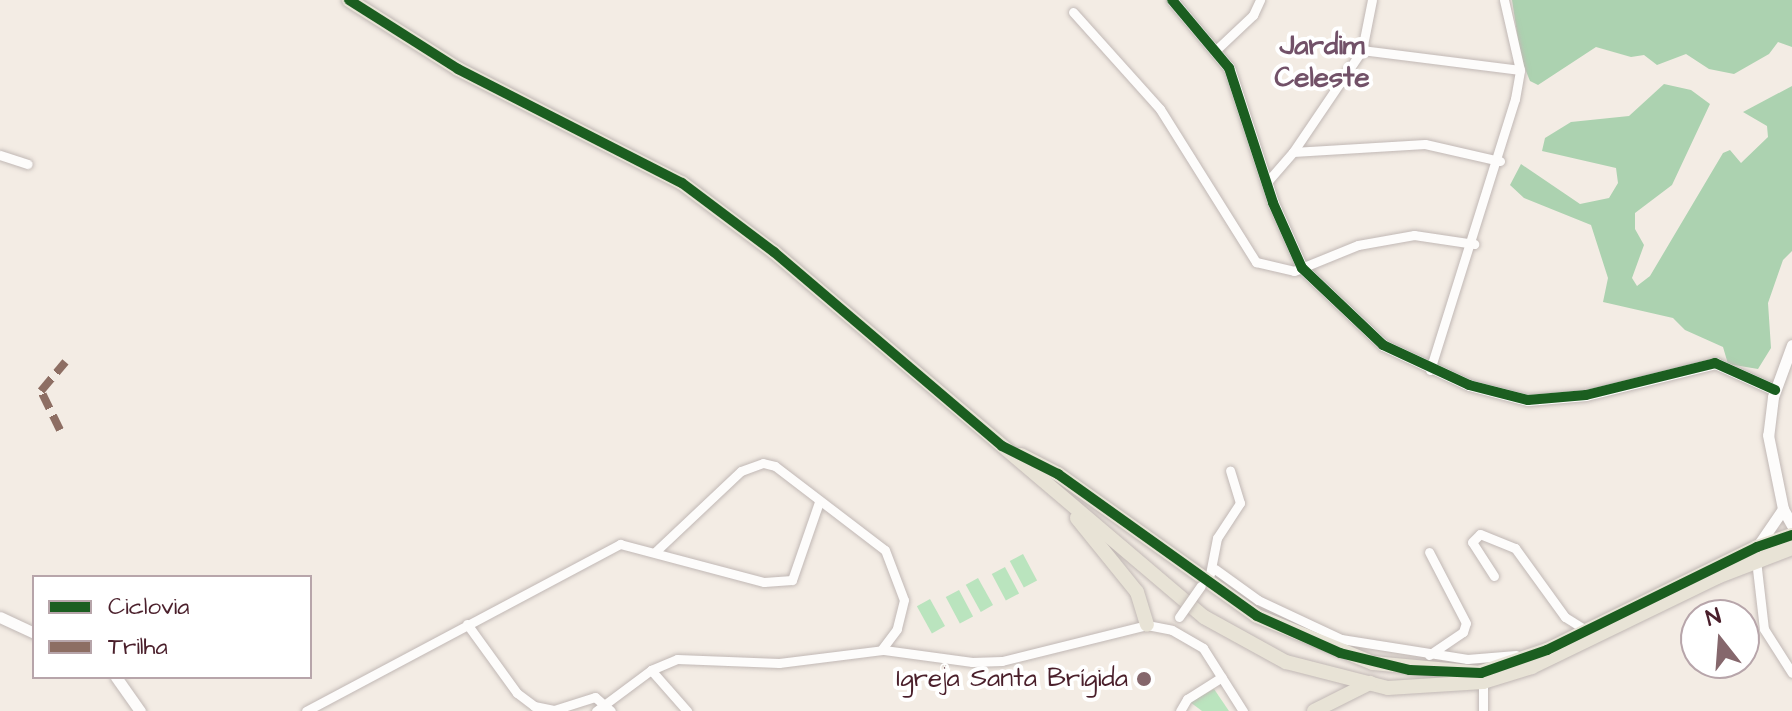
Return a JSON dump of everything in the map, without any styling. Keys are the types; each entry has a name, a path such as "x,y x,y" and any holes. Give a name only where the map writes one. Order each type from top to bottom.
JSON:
{"main road":[{"path":"349,0 458,69 682,183 774,252 1065,502 1232,637 1286,662 1374,683 1482,677 1542,663 1792,535"},
{"path":"1002,446 1058,474 1257,616 1340,653 1410,670 1482,677 1756,553 1792,548"},
{"path":"1065,502 1137,592 1147,625"},
{"path":"1314,711 1374,683"}],"street":[{"path":"1172,0 1217,49 1234,79 1267,182 1302,268 1369,336 1430,370 1528,400 1586,395 1715,363 1775,390"},
{"path":"1217,49 1253,15 1260,0"},
{"path":"1267,182 1293,152 1362,50 1372,0"},
{"path":"1430,370 1500,161 1520,70 1504,0"},
{"path":"1073,12 1160,109 1256,262 1294,271 1358,245 1401,236 1439,236 1474,244"},
{"path":"1362,50 1520,70"},
{"path":"1293,152 1425,144 1500,161"},
{"path":"0,155 28,164"},
{"path":"1792,345 1775,390 1768,435 1783,509 1792,525"},
{"path":"655,552 753,465 775,466 885,550 904,600 897,629 881,650"},
{"path":"1172,630 1207,578 1217,538 1240,503 1230,471"},
{"path":"306,711 620,544 780,584 792,580 800,568 819,502"},
{"path":"1783,509 1756,553 1764,629 1792,673"},
{"path":"1494,576 1472,542 1480,534 1515,548 1565,617 1586,630"},
{"path":"1429,552 1466,623 1463,632 1429,655"},
{"path":"1207,578 1341,639 1467,659 1547,650"},
{"path":"0,617 32,632"},
{"path":"467,624 517,693 534,706 554,710 595,697 608,707"},
{"path":"596,711 608,707 651,670 700,656 779,663 881,650 972,662 1002,661 1147,625 1172,630 1203,648 1243,711"},
{"path":"897,629 903,653"},
{"path":"651,670 687,711"},
{"path":"1180,711 1187,699 1222,677"},
{"path":"1482,677 1483,711"},
{"path":"117,679 140,711"}],"green space":[{"path":"1512,0 1792,0 1792,47 1778,42 1769,54 1734,74 1709,69 1686,54 1657,65 1644,55 1631,57 1596,47 1538,85 1530,81 1521,59"},
{"path":"1664,84 1691,90 1710,104 1672,185 1635,213 1635,229 1644,245 1632,278 1637,286 1650,276 1723,153 1730,150 1741,163 1768,137 1767,126 1743,112 1792,86 1792,251 1783,260 1768,303 1771,348 1758,369 1728,364 1723,347 1685,330 1673,318 1603,302 1608,278 1591,225 1524,198 1510,185 1521,164 1580,204 1609,198 1618,183 1616,168 1542,151 1545,138 1571,122 1629,116"},
{"path":"1023,554 1037,580 1024,588 1010,561"},
{"path":"1005,567 1019,593 1006,601 992,574"},
{"path":"978,578 993,605 981,612 966,585"},
{"path":"959,590 973,616 960,624 946,597"},
{"path":"930,599 945,626 932,633 917,606"},
{"path":"1214,689 1229,711 1202,711 1190,702"}],"marked path":[{"path":"60,430 41,391 65,362"}],"cycle path":[{"path":"349,0 458,69 682,183 774,252 1002,446 1058,474 1257,616 1340,653 1410,670 1481,673 1547,650 1757,547 1792,535"},
{"path":"1172,0 1229,68 1273,203 1302,268 1383,345 1469,385 1528,400 1586,395 1715,363 1775,390"}],"place":[{"name":"Igreja Santa Brígida","path":"1144,679"}],"district":[{"name":"Jardim Celeste","path":"1322,62"}]}
